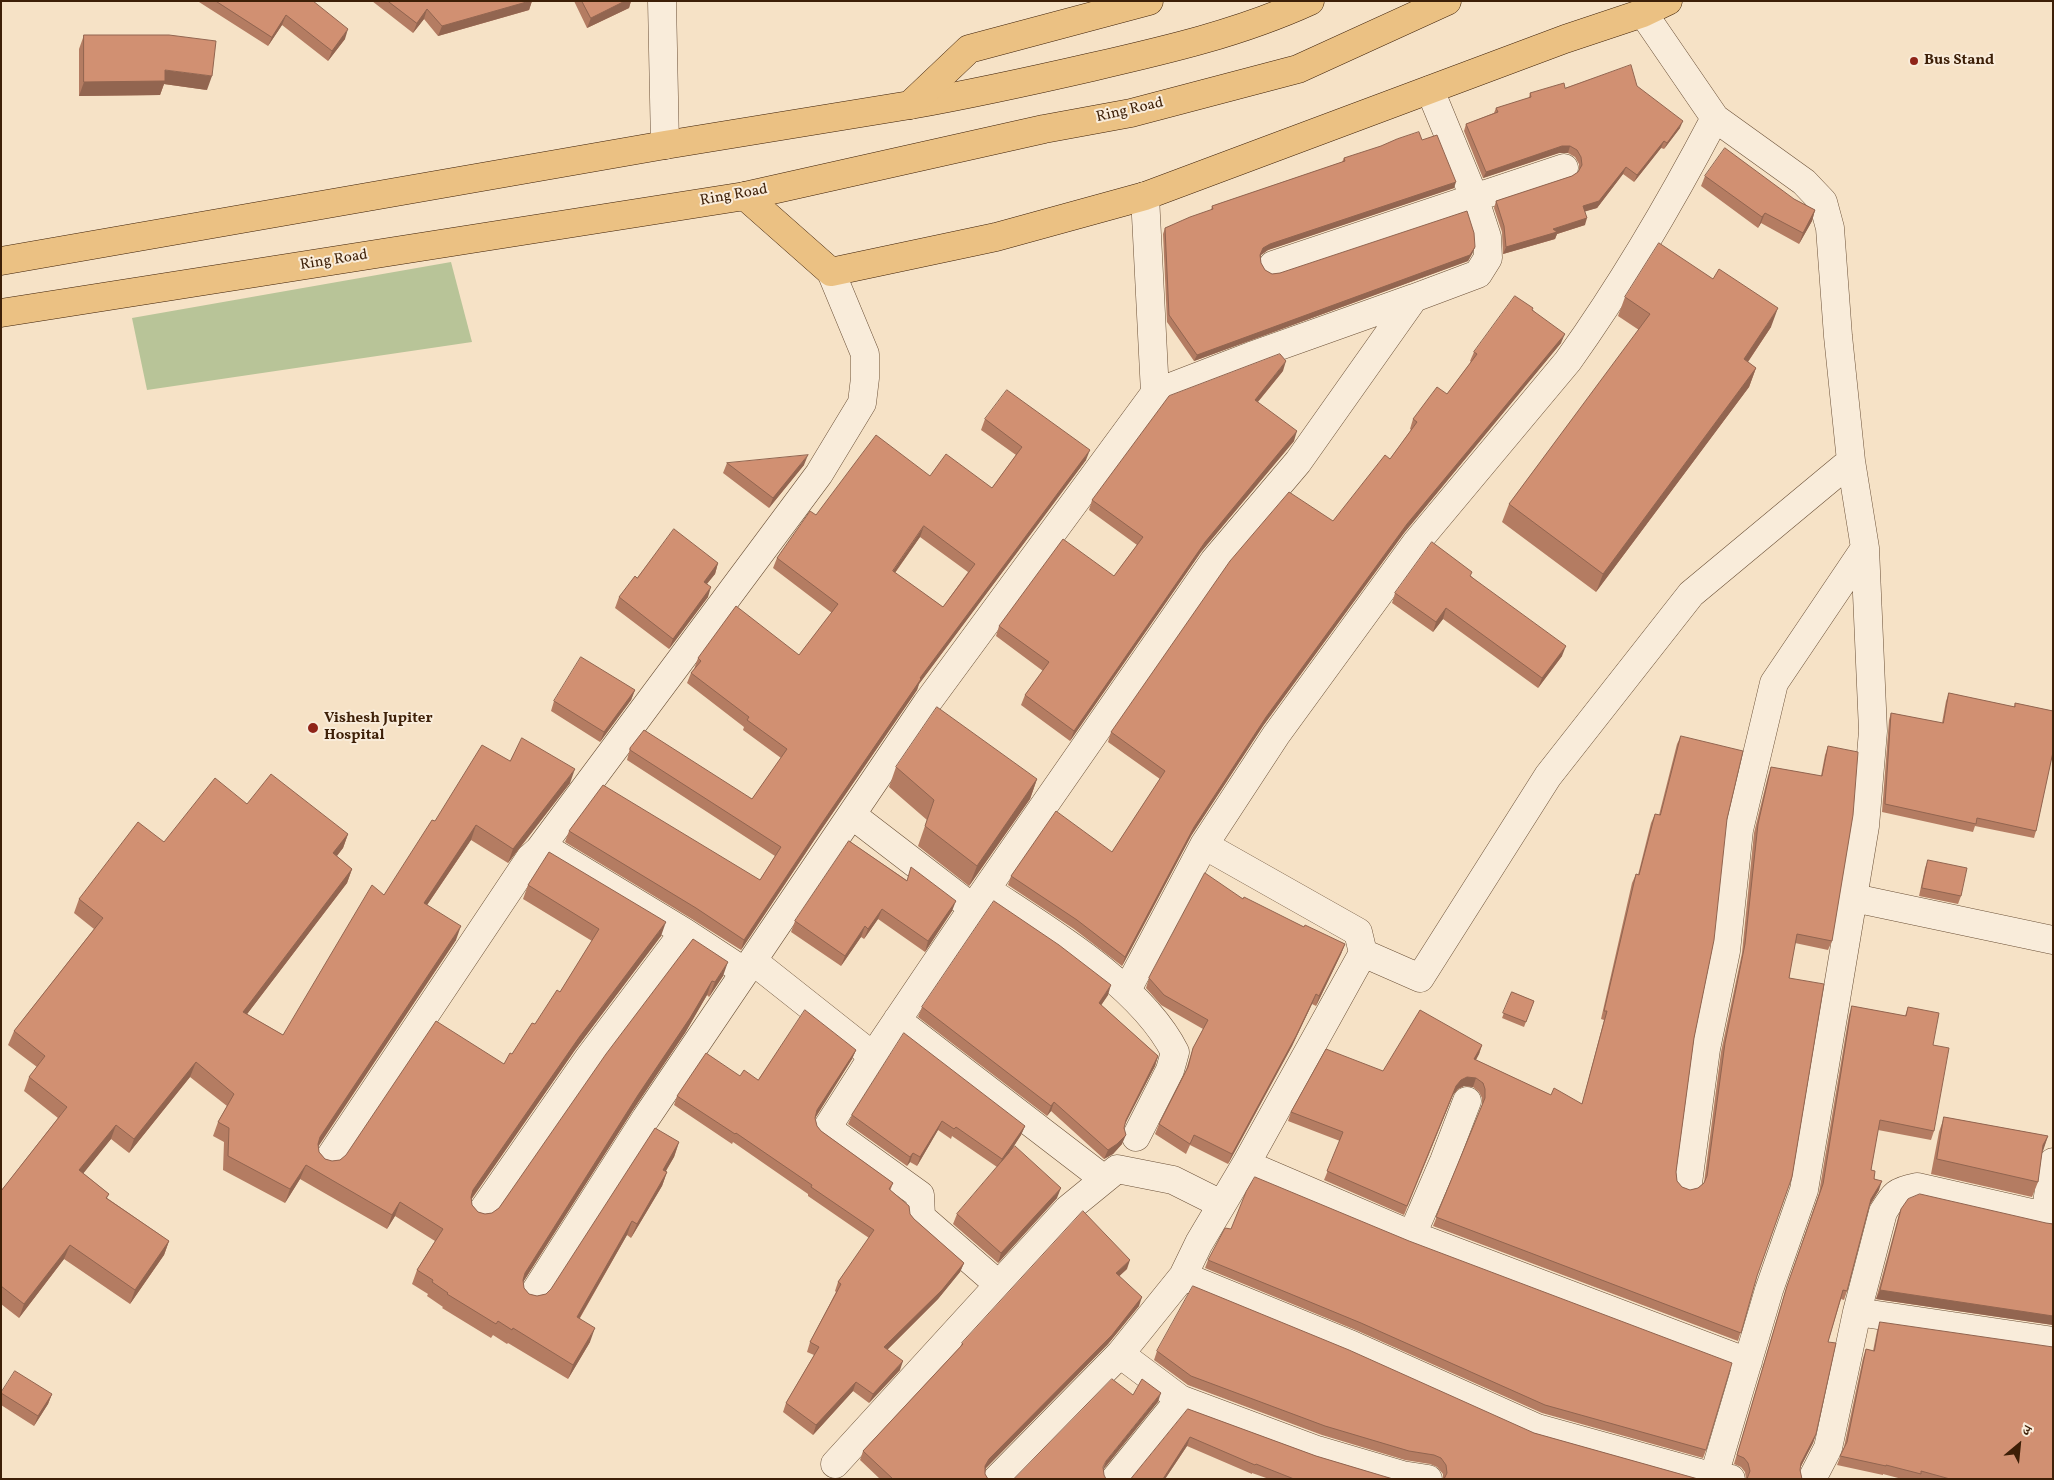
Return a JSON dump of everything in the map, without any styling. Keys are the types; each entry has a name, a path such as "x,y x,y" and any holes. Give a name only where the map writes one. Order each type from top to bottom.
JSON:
{"main road":[{"path":"910,104 969,50 1149,1"},
{"path":"1,261 665,145 980,93 1178,48 1278,15 1310,1"},
{"name":"Ring Road","path":"1,313 744,196 1044,129 1132,113 1298,69 1447,1"},
{"path":"744,196 831,272 996,237 1144,196 1565,39 1643,13 1668,1"}],"street":[{"path":"662,1 665,145"},
{"path":"1183,1276 1352,1345 1537,1428 1720,1478 1748,1362 1769,1290 1804,1190 1865,826 1874,731 1864,548 1851,461 1838,336 1830,228 1823,202 1804,182 1715,118 1643,13"},
{"path":"533,1295 646,1118 927,703 1155,393 1251,356 1478,274 1488,258 1487,237 1474,197 1430,90"},
{"path":"1126,990 1204,844 1276,735 1416,542 1586,337 1674,195 1715,118"},
{"path":"1273,265 1564,168"},
{"path":"1144,196 1155,393"},
{"path":"328,1160 530,858 539,850 819,474 862,403 866,378 865,354 831,272"},
{"path":"998,1286 921,1217 920,1194 827,1128 897,1020 1214,561 1298,462 1414,298"},
{"path":"1363,952 1420,978 1548,776 1691,594 1851,461"},
{"path":"1688,1183 1706,1049 1726,951 1739,830 1774,684 1864,548"},
{"path":"852,815 980,899 1063,941 1126,990 1169,1040 1175,1052 1170,1070 1136,1137"},
{"path":"997,1479 1120,1354 1183,1276 1221,1204 1246,1164 1363,952 1358,932 1204,844"},
{"path":"539,850 552,852 684,932 749,967 873,1056"},
{"path":"1854,898 2053,940"},
{"path":"481,1213 588,1059 684,932"},
{"path":"897,1020 1104,1179"},
{"path":"1412,1235 1468,1101"},
{"path":"1812,1479 1828,1448 1857,1312 1883,1212 1892,1198 1901,1190 1918,1187 2049,1218 2053,1162"},
{"path":"1246,1164 1412,1235 1748,1362"},
{"path":"835,1464 1068,1209 1117,1169 1173,1180 1221,1204"},
{"path":"1857,1312 2053,1340"},
{"path":"1120,1354 1180,1399 1317,1450 1402,1475 1428,1479"},
{"path":"1115,1479 1180,1399"}],"green space":[{"path":"451,262 472,342 147,390 132,318"}],"building":[{"path":"216,1 313,1 348,29 332,51 286,15 272,37"},
{"path":"388,1 530,1 442,26 427,9 417,23"},
{"path":"582,1 625,1 591,18"},
{"path":"84,35 169,35 216,41 212,76 165,70 165,81 84,82"},
{"path":"1631,65 1637,86 1683,121 1667,143 1664,141 1637,175 1626,167 1599,201 1583,206 1587,218 1553,229 1557,232 1506,247 1504,226 1496,201 1572,176 1578,172 1582,165 1581,157 1577,150 1570,146 1562,146 1486,172 1466,124 1498,112 1496,108 1531,97 1530,93 1564,83 1565,88"},
{"path":"1419,132 1422,140 1437,135 1456,182 1270,244 1263,248 1260,255 1261,263 1265,270 1272,274 1280,273 1467,211 1474,233 1475,247 1470,255 1197,355 1169,315 1165,228 1213,209 1212,206 1345,161 1344,158"},
{"path":"1725,148 1794,199 1815,210 1803,233 1765,213 1762,217 1705,176"},
{"path":"1659,243 1713,279 1719,269 1778,308 1744,359 1756,368 1603,574 1509,504 1650,314 1625,297"},
{"path":"1515,296 1565,334 1407,524 1266,717 1194,827 1125,957 1077,920 1011,876 1056,811 1112,852 1165,771 1111,732 1230,561 1289,492 1333,521 1385,455 1390,459 1417,422 1413,419 1437,387 1447,394 1477,354 1474,352"},
{"path":"1280,354 1286,361 1255,400 1297,431 1205,542 1074,731 1025,695 1049,662 999,626 1063,539 1114,576 1143,537 1092,500 1169,396"},
{"path":"1007,390 1090,450 920,678 744,940 696,908 569,831 603,785 760,880 781,847 630,750 630,748 644,730 752,799 787,749 747,720 749,717 691,673 701,661 698,658 736,606 799,655 838,604 777,558 810,511 816,515 876,435 930,476 946,454 992,488 1022,447 985,419","holes":["924,526 975,564 943,607 893,571"]},
{"path":"808,455 773,498 727,463"},
{"path":"674,529 718,563 704,582 711,587 673,639 619,597 635,576 637,578"},
{"path":"1432,542 1472,572 1470,576 1566,646 1542,678 1446,608 1436,622 1395,593"},
{"path":"581,657 635,690 604,732 554,701"},
{"path":"1949,693 2015,707 2015,703 2053,711 2053,752 2036,831 1977,818 1976,824 1885,804 1891,713 1943,723"},
{"path":"937,707 1037,779 977,866 925,826 934,800 896,767"},
{"path":"1681,736 1743,751 1727,819 1714,940 1694,1038 1676,1172 1677,1181 1682,1187 1690,1190 1698,1188 1704,1183 1707,1176 1725,1043 1745,944 1758,824 1771,767 1822,776 1828,746 1858,752 1853,815 1832,941 1797,934 1789,978 1824,984 1792,1177 1757,1276 1741,1333 1436,1217 1485,1098 1483,1083 1476,1078 1467,1077 1456,1086 1407,1206 1327,1171 1343,1132 1291,1112 1326,1049 1383,1071 1420,1010 1482,1045 1474,1059 1551,1095 1554,1088 1582,1104 1607,1011 1604,1011 1636,874 1639,875 1655,814 1660,815"},
{"path":"522,738 575,769 513,849 476,825 424,903 461,926 320,1137 318,1144 319,1152 325,1159 332,1161 340,1160 346,1155 436,1021 504,1064 510,1053 512,1054 532,1023 535,1024 557,990 560,992 599,929 528,885 549,852 666,922 580,1036 473,1190 471,1197 472,1205 478,1212 492,1213 499,1208 606,1054 693,939 728,962 715,982 712,981 525,1273 523,1280 524,1288 529,1294 537,1296 546,1294 655,1128 679,1142 663,1170 667,1172 637,1224 632,1221 577,1317 595,1328 573,1365 513,1328 512,1330 498,1321 496,1324 447,1294 432,1282 433,1280 417,1270 443,1229 400,1202 392,1215 306,1165 290,1189 228,1156 229,1128 218,1122 234,1094 196,1062 134,1139 116,1125 79,1170 109,1194 106,1198 169,1241 135,1290 70,1245 24,1304 1,1286 1,1191 67,1107 29,1077 45,1056 14,1031 103,918 79,899 138,822 164,842 215,778 247,804 271,774 348,834 333,853 352,869 243,1012 283,1035 372,885 384,895 432,820 435,821 482,745 510,761"},
{"path":"849,841 907,881 911,867 956,901 928,941 882,909 868,929 865,926 845,956 795,921"},
{"path":"1928,860 1967,868 1961,896 1922,888"},
{"path":"1205,873 1243,899 1244,897 1304,927 1305,925 1345,944 1319,996 1316,994 1296,1036 1232,1154 1194,1135 1190,1144 1159,1124 1188,1067 1193,1048 1208,1020 1164,995 1149,978"},
{"path":"994,901 1059,945 1111,985 1099,1003 1158,1056 1126,1120 1124,1128 1126,1135 1108,1150 1054,1102 1051,1106 922,1007"},
{"path":"1512,992 1534,1001 1526,1022 1503,1013"},
{"path":"1852,1006 1906,1016 1908,1007 1939,1013 1933,1045 1949,1048 1934,1131 1880,1120 1871,1170 1875,1171 1874,1179 1882,1181 1871,1199 1847,1291 1843,1290 1828,1342 1836,1343 1816,1434 1801,1463 1802,1479 1747,1479 1750,1471 1748,1463 1744,1458 1737,1455 1787,1286 1823,1184"},
{"path":"805,1010 856,1050 817,1110 815,1118 817,1126 821,1131 893,1183 889,1189 909,1206 910,1214 914,1219 964,1263 942,1290 884,1347 903,1361 873,1394 856,1382 816,1425 786,1403 819,1347 810,1342 841,1284 838,1282 874,1230 736,1133 677,1096 706,1053 740,1076 744,1070 758,1080"},
{"path":"904,1033 1025,1126 1002,1159 956,1127 954,1129 942,1121 920,1157 913,1153 910,1157 852,1115"},
{"path":"1944,1117 2048,1136 2043,1145 2038,1182 1937,1159"},
{"path":"1015,1146 1061,1188 1001,1253 957,1214"},
{"path":"1255,1177 1409,1241 1732,1363 1706,1450 1545,1405 1361,1323 1208,1260 1225,1228 1231,1229 1246,1192"},
{"path":"1920,1194 2053,1224 2053,1316 1880,1290 1901,1209 1908,1199"},
{"path":"1083,1211 1130,1260 1116,1273 1142,1297 1112,1335 989,1459 985,1466 985,1474 988,1479 893,1479 863,1451"},
{"path":"1193,1286 1349,1350 1534,1433 1698,1479 1444,1479 1447,1473 1446,1465 1441,1458 1409,1451 1325,1426 1191,1376 1157,1351"},
{"path":"1880,1322 2053,1347 2053,1479 1950,1479 1921,1471 1921,1474 1840,1456 1847,1442 1866,1349 1874,1351"},
{"path":"15,1371 52,1394 38,1416 1,1393"},
{"path":"1112,1379 1133,1395 1142,1379 1161,1393 1106,1461 1103,1467 1106,1479 1014,1479"},
{"path":"1188,1409 1316,1456 1393,1479 1294,1479 1255,1465 1190,1437 1163,1479 1131,1479"}],"place":[{"name":"Bus Stand","path":"1914,61"},
{"name":"Vishesh Jupiter Hospital","path":"313,728"}]}
